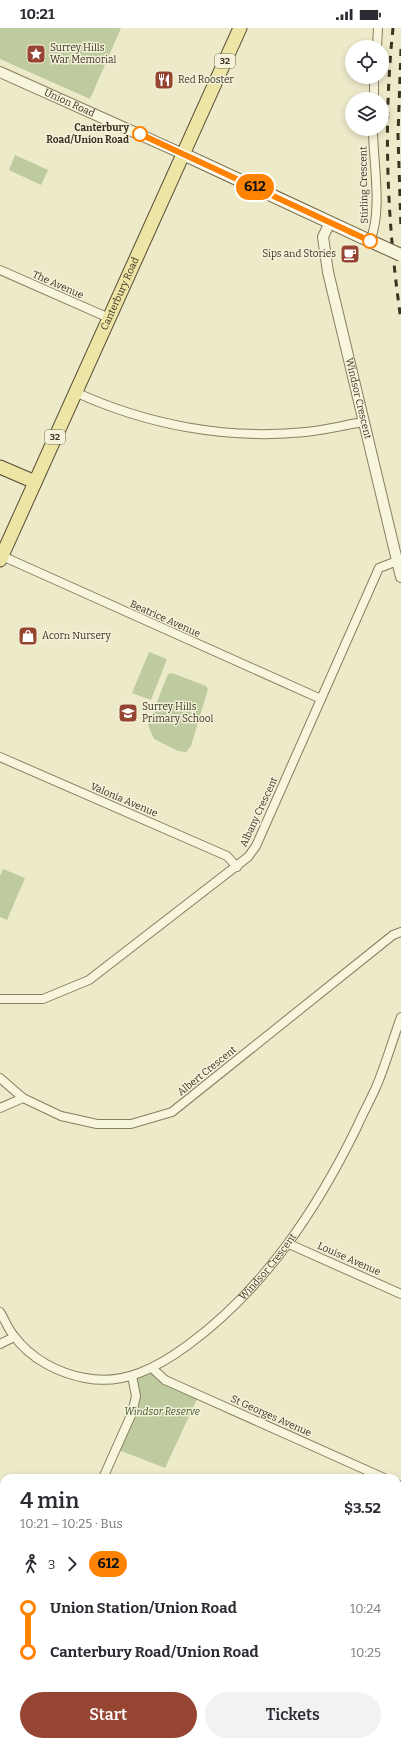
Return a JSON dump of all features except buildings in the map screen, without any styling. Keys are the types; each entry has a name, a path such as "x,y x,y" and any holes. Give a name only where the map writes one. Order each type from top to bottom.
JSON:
{"main road":[{"name":"Canterbury Road","path":"1,558 240,28"},
{"name":"Union Road","path":"183,154 401,255"},
{"path":"0,467 35,482"}],"street":[{"path":"377,40 378,28"},
{"name":"Union Road","path":"0,72 183,154"},
{"name":"Stirling Crescent","path":"370,241 375,229 376,214 374,136"},
{"name":"Windsor Crescent","path":"330,222 323,237 328,272 401,577"},
{"name":"The Avenue","path":"0,270 109,318"},
{"path":"75,392 109,407 136,416 206,430 258,434 306,432 363,422"},
{"name":"Beatrice Avenue","path":"1,558 321,699"},
{"name":"Albany Crescent","path":"0,999 42,999 89,980 248,857 256,846 379,568 397,560"},
{"name":"Valonia Avenue","path":"0,757 227,856 237,867"},
{"name":"Albert Crescent","path":"0,1078 23,1098 61,1116 97,1124 131,1124 172,1112 393,934 401,932"},
{"name":"Windsor Crescent","path":"0,1312 14,1337 34,1357 67,1375 99,1381 132,1376 152,1368 173,1356 207,1331 251,1290 289,1244 340,1162 377,1085 401,1017"},
{"path":"0,1108 23,1098"},
{"name":"Louise Avenue","path":"289,1244 401,1294"},
{"path":"0,1344 14,1337"},
{"name":"St Georges Avenue","path":"152,1368 165,1380 375,1474"},
{"path":"105,1474 132,1413 136,1396 132,1376"}],"green space":[{"path":"0,28 121,28 90,99 0,59"},
{"path":"15,155 48,170 41,185 9,170"},
{"path":"149,652 167,659 151,700 132,693"},
{"path":"172,673 206,686 208,689 191,746 186,752 178,751 154,739 148,725 168,674"},
{"path":"3,869 25,878 7,920 0,917 0,876"},
{"name":"Windsor Reserve","path":"152,1371 198,1397 165,1468 119,1450 134,1416 134,1377"}],"railway":[{"path":"393,28 388,101 388,174 392,247 401,320"},
{"path":"401,49 398,135 401,229"}],"bus line":[{"name":"612","path":"140,134 370,241"}],"place":[{"name":"Surrey Hills War Memorial","path":"36,54"},
{"name":"Red Rooster","path":"164,80"},
{"name":"Canterbury Road/Union Road","path":"140,134"},
{"name":"Sips and Stories","path":"350,254"},
{"name":"Acorn Nursery","path":"28,636"},
{"name":"Surrey Hills Primary School","path":"128,713"}]}
